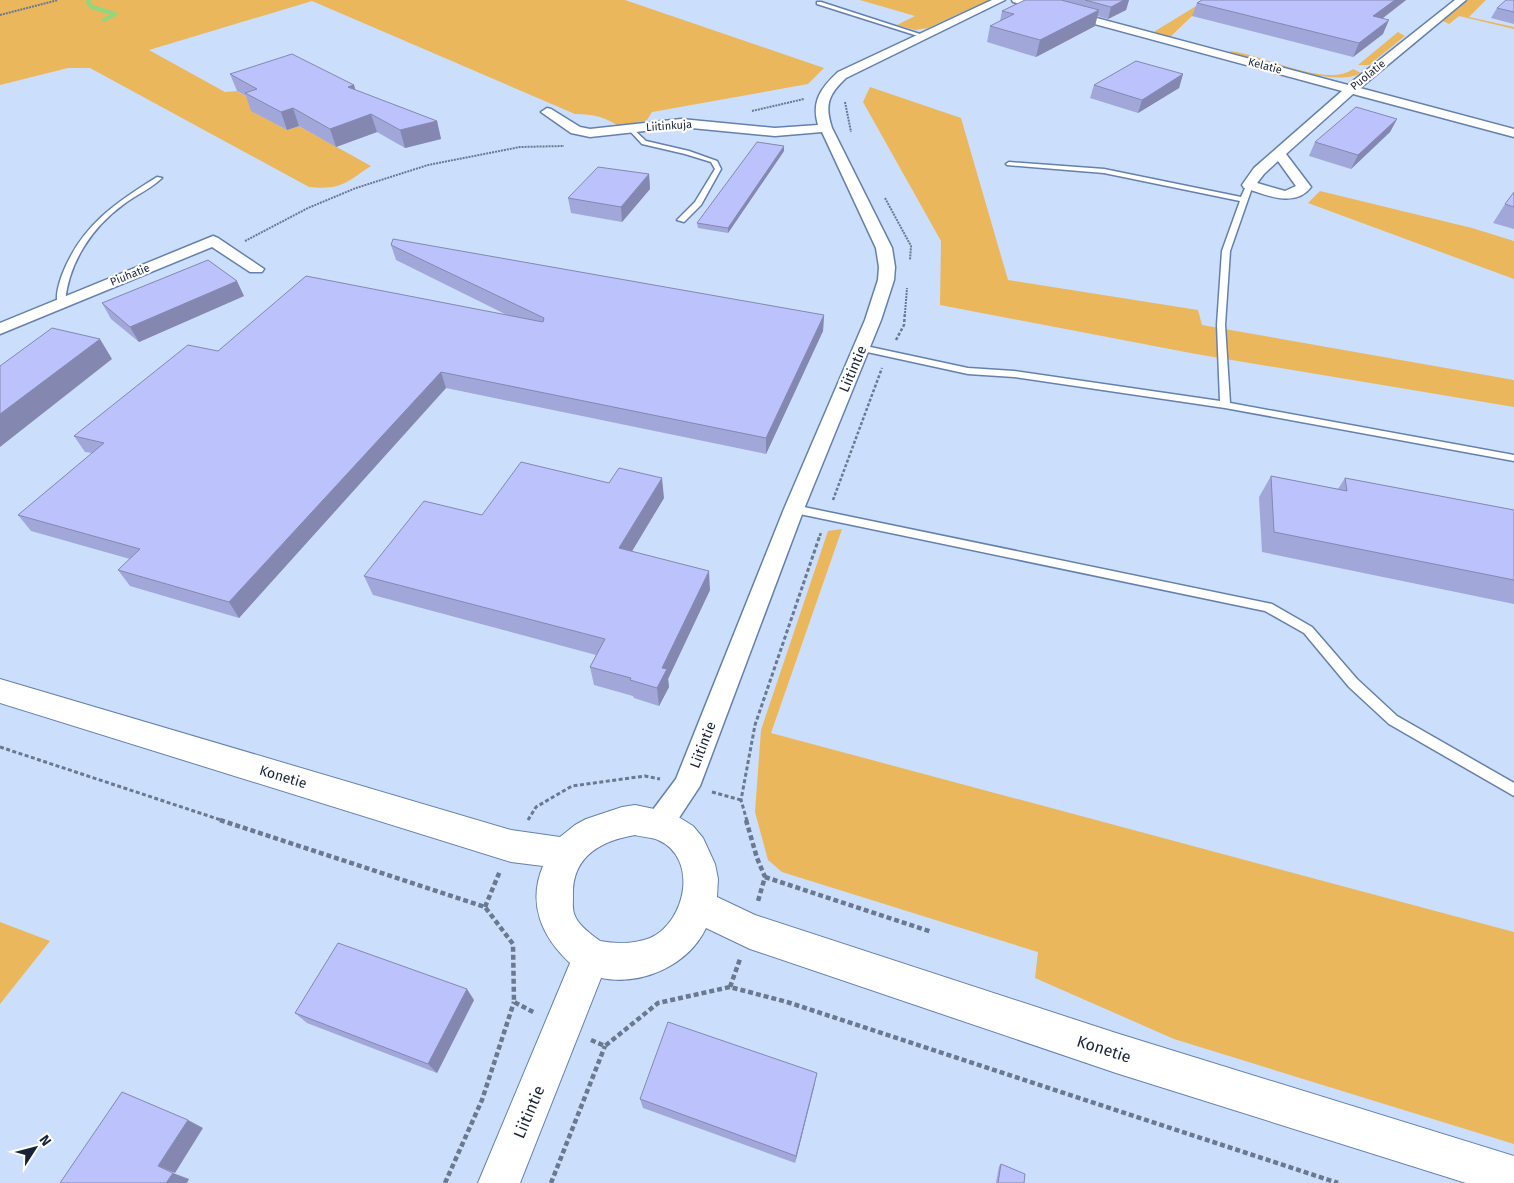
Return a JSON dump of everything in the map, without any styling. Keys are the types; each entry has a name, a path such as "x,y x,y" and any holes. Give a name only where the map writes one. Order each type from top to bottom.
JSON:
{"street":[{"path":"823,99 828,88 842,75 1000,0"},
{"name":"Kelatie","path":"1017,0 1514,133"},
{"name":"Puolatie","path":"1250,185 1259,171 1351,89 1461,0"},
{"name":"Liitintie","path":"659,824 687,786 794,509 873,320 886,280 887,267 884,248 826,128 822,116 823,99"},
{"name":"Liitinkuja","path":"547,112 576,130 590,133 681,123 776,132 826,128"},
{"path":"1250,185 1286,196 1304,187 1279,154"},
{"name":"Piuhatie","path":"0,329 213,241 256,269"},
{"name":"Konetie","path":"0,691 511,846 568,854"},
{"path":"635,820 659,824 680,836 694,854 702,882 698,906 687,929 667,948 644,959 616,962 590,956 565,935 555,913 556,876 576,844 597,829 611,823 635,820"},
{"name":"Konetie","path":"698,906 750,931 1098,1047 1514,1177"},
{"name":"Liitintie","path":"499,1183 590,956"}],"lane":[{"path":"827,0 819,3 923,36"},
{"path":"631,129 644,143 687,152 714,161 718,170 698,203 681,220"},
{"path":"1009,164 1104,171 1244,200"},
{"path":"61,304 61,289 79,248 108,214 160,178"},
{"path":"1225,405 1221,325 1226,251 1250,185"},
{"path":"861,348 968,371 1014,374 1225,405 1514,458"},
{"path":"794,509 1268,607 1308,630 1353,682 1394,720 1514,790"}],"path":[{"path":"0,14 58,0"},
{"path":"727,127 734,119 751,111 809,98 845,101"},
{"path":"225,250 332,198 356,188 428,165 520,147 565,146"},
{"path":"765,877 932,932"},
{"path":"445,1183 482,1100 514,1002"},
{"path":"550,1183 605,1046"}],"shaded area":[{"path":"0,0 625,0 824,68 808,84 652,112 647,120 620,127 599,117 575,114 312,1 149,50 225,92 237,91 264,107 252,111 287,130 299,126 371,166 343,184 320,188 309,187 90,68 68,68 0,85"},
{"path":"860,0 989,0 928,28 915,30 897,25 915,16"},
{"path":"1206,0 1221,0 1192,16 1169,38 1152,33"},
{"path":"1468,0 1486,0 1469,17 1514,27 1514,29 1459,16 1449,24 1443,21"},
{"path":"1398,32 1405,36 1369,65 1358,65"},
{"path":"1229,51 1311,73 1341,74 1353,69 1361,73 1350,77 1318,76 1263,63 1235,55"},
{"path":"870,87 961,118 1008,280 1198,310 1202,325 1514,380 1514,407 1196,354 940,305 941,241 863,102"},
{"path":"1320,191 1472,228 1514,241 1514,279 1308,203"},
{"path":"842,529 771,733 1514,932 1514,1144 1174,1039 1035,978 1038,952 782,872 768,860 755,812 761,730 828,531"},
{"path":"0,922 50,941 0,1004"}],"building":[{"path":"1025,0 1061,0 1099,10 1040,40 990,26 1014,14 1002,11"},
{"path":"1085,0 1124,0 1111,7"},
{"path":"1202,0 1395,0 1373,16 1389,20 1359,43 1197,3"},
{"path":"1506,0 1514,0 1514,12 1497,8"},
{"path":"292,54 354,85 348,87 437,121 400,130 371,114 330,129 293,108 281,112 245,93 257,89 230,74"},
{"path":"1136,61 1183,74 1142,100 1094,85"},
{"path":"1356,107 1397,119 1358,155 1315,142"},
{"path":"757,142 784,146 728,228 697,223"},
{"path":"598,167 649,174 621,207 568,198"},
{"path":"1514,192 1514,207 1505,204"},
{"path":"393,239 824,315 766,438 441,372 229,602 118,570 140,549 18,515 104,443 74,436 188,345 218,351 306,276 543,322 544,318 391,245"},
{"path":"208,260 237,281 130,327 102,303"},
{"path":"52,328 100,339 0,414 0,366"},
{"path":"521,462 609,483 619,468 662,478 619,548 709,571 662,668 667,669 657,688 630,680 631,678 590,667 605,639 364,576 424,501 482,515"},
{"path":"1271,476 1347,491 1345,478 1514,510 1514,580 1274,532"},
{"path":"338,943 467,989 428,1064 295,1013"},
{"path":"668,1022 817,1073 796,1156 640,1099"},
{"path":"122,1092 188,1120 158,1166 173,1173 166,1183 60,1183"},
{"path":"1001,1164 1025,1174 1024,1183 998,1183"}],"waterway":[{"path":"89,0 88,3 92,7 115,14 104,20"}]}
